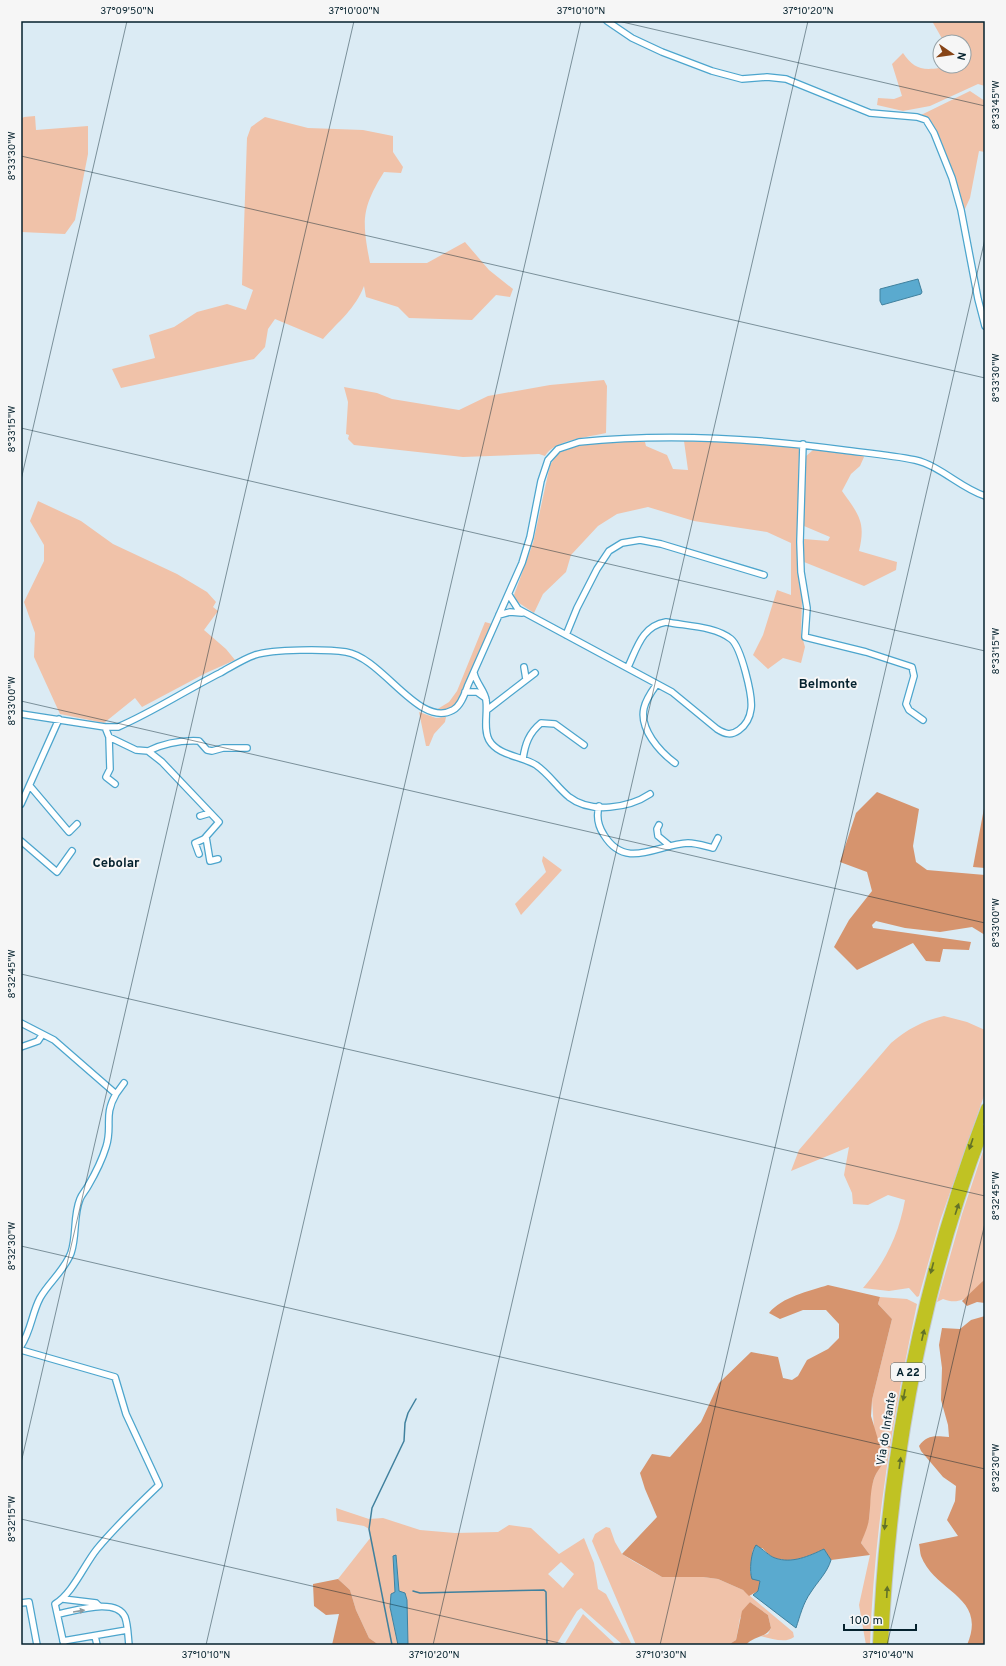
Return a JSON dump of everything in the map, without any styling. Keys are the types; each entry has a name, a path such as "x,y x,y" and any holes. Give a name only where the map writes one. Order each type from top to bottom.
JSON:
{"highway":[{"name":"Via do Infante","path":"877,1645 881,1568 888,1496 909,1364 942,1235 985,1108"},
{"name":"Via do Infante","path":"884,1645 888,1565 895,1501 903,1441 918,1360 946,1247 985,1129"}],"street":[{"path":"607,21 632,38 644,44 712,71 742,79 767,77 786,79 870,113 917,117 926,120 934,133 952,178 960,203 970,247 978,300 985,326"},
{"path":"21,714 105,727 118,727 256,655 327,650 348,653 366,660 378,669 415,704 432,713 442,714 453,710 460,702 465,692 509,595 530,537 541,481 548,460 558,449 579,442 728,438 803,444 916,460 935,468 958,483 985,496"},
{"path":"803,444 800,542 801,572 807,608 805,637 866,652 912,667 914,676 906,704 909,710 923,720"},
{"path":"566,635 577,608 597,569 610,551 622,543 640,540 661,544 764,575"},
{"path":"509,595 518,609 527,615"},
{"path":"499,615 510,612 520,612 628,667 672,692 725,734 735,733 743,727 749,717 751,698 737,648 732,640 724,634 666,622 659,623 651,627 645,633 628,667"},
{"path":"524,667 526,679"},
{"path":"474,673 486,700 486,730 488,740 498,750 536,765 569,797 586,804 599,806 627,804 650,794"},
{"path":"487,710 535,673"},
{"path":"657,684 644,708 643,718 651,736 675,763"},
{"path":"465,692 477,692 486,700"},
{"path":"21,804 59,719"},
{"path":"523,759 525,746 531,731 541,723 555,724 584,745"},
{"path":"105,727 110,736 110,769 106,777 115,784"},
{"path":"110,736 136,750 148,751 168,743 183,740 199,741 207,750 212,751 223,748 247,748"},
{"path":"148,751 162,762 219,822 206,837 196,844 199,854"},
{"path":"30,786 69,832 77,824"},
{"path":"599,806 597,814 600,828 607,840 617,850 632,855 689,843 713,848 718,838"},
{"path":"200,816 210,813"},
{"path":"659,825 656,832 658,836 670,846"},
{"path":"206,837 210,861 218,859"},
{"path":"21,841 58,872 72,851"},
{"path":"21,1022 42,1035 54,1040 116,1094"},
{"path":"21,1047 38,1040 42,1035"},
{"path":"21,1346 27,1336 40,1298 66,1263 72,1251 76,1211 80,1198 89,1185 106,1146 110,1130 108,1114 111,1103 124,1083"},
{"path":"21,1350 115,1377 126,1414 159,1485 135,1508 97,1549 63,1599 55,1604 64,1643 126,1630"},
{"path":"63,1599 96,1603 99,1606"},
{"path":"21,1603 29,1602 37,1645"},
{"path":"58,1614 105,1605 118,1609 125,1617 129,1645"},
{"path":"95,1636 97,1645"}],"shaded area":[{"path":"932,21 985,21 985,86 978,84 930,106 903,111 877,105 878,98 894,99 902,96 892,64 903,53 914,65 932,69 932,74 972,74 972,34 939,34"},
{"path":"970,91 985,101 985,152 979,151 970,198 964,211 955,177 932,124 921,115"},
{"path":"35,116 36,130 88,126 88,154 75,220 65,234 21,232 21,119 24,117"},
{"path":"265,117 308,128 363,130 393,136 393,152 403,167 401,173 384,172 376,185 367,206 365,226 370,263 427,263 465,242 489,270 513,289 510,297 496,295 472,320 409,318 398,307 366,297 364,286 351,308 323,339 275,319 268,329 265,347 254,359 121,388 112,369 155,358 149,335 174,327 197,312 227,304 246,310 253,290 242,285 247,138 251,127"},
{"path":"604,380 607,386 606,433 572,440 556,446 545,456 539,454 463,457 354,445 348,439 349,435 346,434 348,402 344,387 377,393 392,399 459,410 488,396 550,385"},
{"path":"684,441 795,445 799,449 798,570 802,599 801,633 805,647 801,663 783,658 768,669 753,655 763,635 777,590 791,595 791,543 767,532 694,521 648,507 617,514 598,526 571,555 566,572 543,594 534,613 516,601 514,595 533,543 550,465 559,452 576,446 604,442 645,442 646,446 667,455 673,469 688,470"},
{"path":"813,450 862,454 864,457 860,466 851,474 842,491 860,519 862,533 859,551 897,562 896,570 864,586 804,562 804,539 828,541 830,537 804,526 805,457"},
{"path":"38,501 81,521 113,544 177,574 207,592 216,602 213,607 218,611 204,630 226,649 235,660 206,673 142,707 135,698 104,723 60,714 34,657 35,633 24,602 44,561 44,545 30,521"},
{"path":"485,622 492,624 459,700 449,709 436,710 449,702 457,691"},
{"path":"419,712 436,718 446,717 445,722 434,734 429,746 426,746"},
{"path":"877,792 919,809 913,846 916,862 927,870 985,875 985,935 972,927 940,932 905,928 876,921 872,925 873,928 971,942 969,950 943,949 940,962 926,961 913,943 857,970 834,947 849,920 872,891 867,872 840,862 856,813"},
{"path":"985,803 985,868 973,867"},
{"path":"543,856 562,870 521,915 515,904 546,872 542,861"},
{"path":"944,1016 967,1022 985,1030 985,1093 940,1221 919,1296 917,1297 909,1288 889,1291 863,1288 878,1268 890,1247 899,1224 905,1200 888,1195 868,1205 853,1204 852,1193 844,1175 849,1147 791,1171 799,1150 891,1043 916,1026 929,1020"},
{"path":"985,1145 985,1279 971,1294 962,1300 950,1301 943,1299 937,1302 962,1214"},
{"path":"985,1279 985,1303 977,1302 967,1306 962,1301"},
{"path":"828,1285 880,1297 878,1304 892,1319 872,1400 871,1416 882,1453 883,1464 878,1470 873,1483 868,1522 861,1543 870,1555 831,1560 824,1549 806,1557 794,1560 781,1560 773,1557 762,1548 753,1549 750,1573 760,1581 758,1591 749,1596 743,1590 718,1579 703,1577 662,1577 622,1554 657,1517 640,1473 652,1454 670,1457 701,1422 719,1383 751,1352 778,1357 783,1378 792,1380 798,1376 807,1360 828,1349 839,1338 839,1324 826,1310 803,1310 780,1319 769,1313 774,1307 788,1299 804,1292"},
{"path":"880,1297 907,1299 917,1304 900,1389 886,1473 880,1516 872,1602 870,1645 866,1645 859,1605 870,1555 861,1543 869,1519 871,1487 877,1471 872,1400 892,1319 878,1304"},
{"path":"985,1316 985,1645 967,1645 972,1629 971,1616 965,1605 957,1596 937,1579 928,1568 921,1556 919,1544 958,1536 947,1520 955,1501 956,1486 943,1477 921,1451 919,1446 925,1439 936,1436 949,1437 948,1425 941,1400 942,1368 939,1345 942,1328 960,1329 971,1320"},
{"path":"336,1508 369,1519 383,1518 420,1530 455,1533 498,1532 509,1525 531,1528 559,1554 584,1538 594,1563 598,1589 606,1594 632,1645 623,1645 581,1608 577,1611 556,1645 408,1645 407,1600 399,1591 396,1555 393,1556 395,1592 390,1607 398,1645 379,1645 369,1638 356,1610 350,1590 338,1579 371,1537 369,1529 364,1526 337,1521","holes":["561,1562 574,1574 563,1588 548,1574"]},
{"path":"606,1527 610,1528 615,1542 622,1554 633,1561 662,1577 703,1577 718,1579 743,1590 793,1632 794,1637 782,1640 760,1636 768,1634 771,1628 768,1615 750,1602 740,1618 736,1640 728,1645 636,1645 592,1541 595,1534"},
{"path":"338,1579 350,1590 356,1610 369,1638 379,1645 332,1645 339,1614 326,1615 314,1606 313,1584"},
{"path":"750,1602 768,1615 771,1628 766,1634 752,1640 746,1645 728,1645 736,1640 742,1611"},
{"path":"583,1614 616,1645 564,1645"}],"water":[{"path":"918,279 922,292 921,294 882,305 880,301 880,289"},
{"path":"756,1545 773,1557 781,1560 794,1560 806,1557 824,1549 831,1560 825,1573 806,1601 796,1628 753,1595 758,1591 760,1581 752,1579 751,1576 752,1557"},
{"path":"396,1555 399,1591 405,1593 407,1600 408,1645 398,1645 390,1607 391,1594 395,1592 393,1556"}],"waterway":[{"path":"392,1645 369,1529 372,1508 404,1441 405,1423 408,1413 416,1399"},
{"path":"413,1591 420,1593 544,1590 546,1592 547,1645"}],"district":[{"name":"Belmonte","path":"828,683"},
{"name":"Cebolar","path":"116,862"}]}
